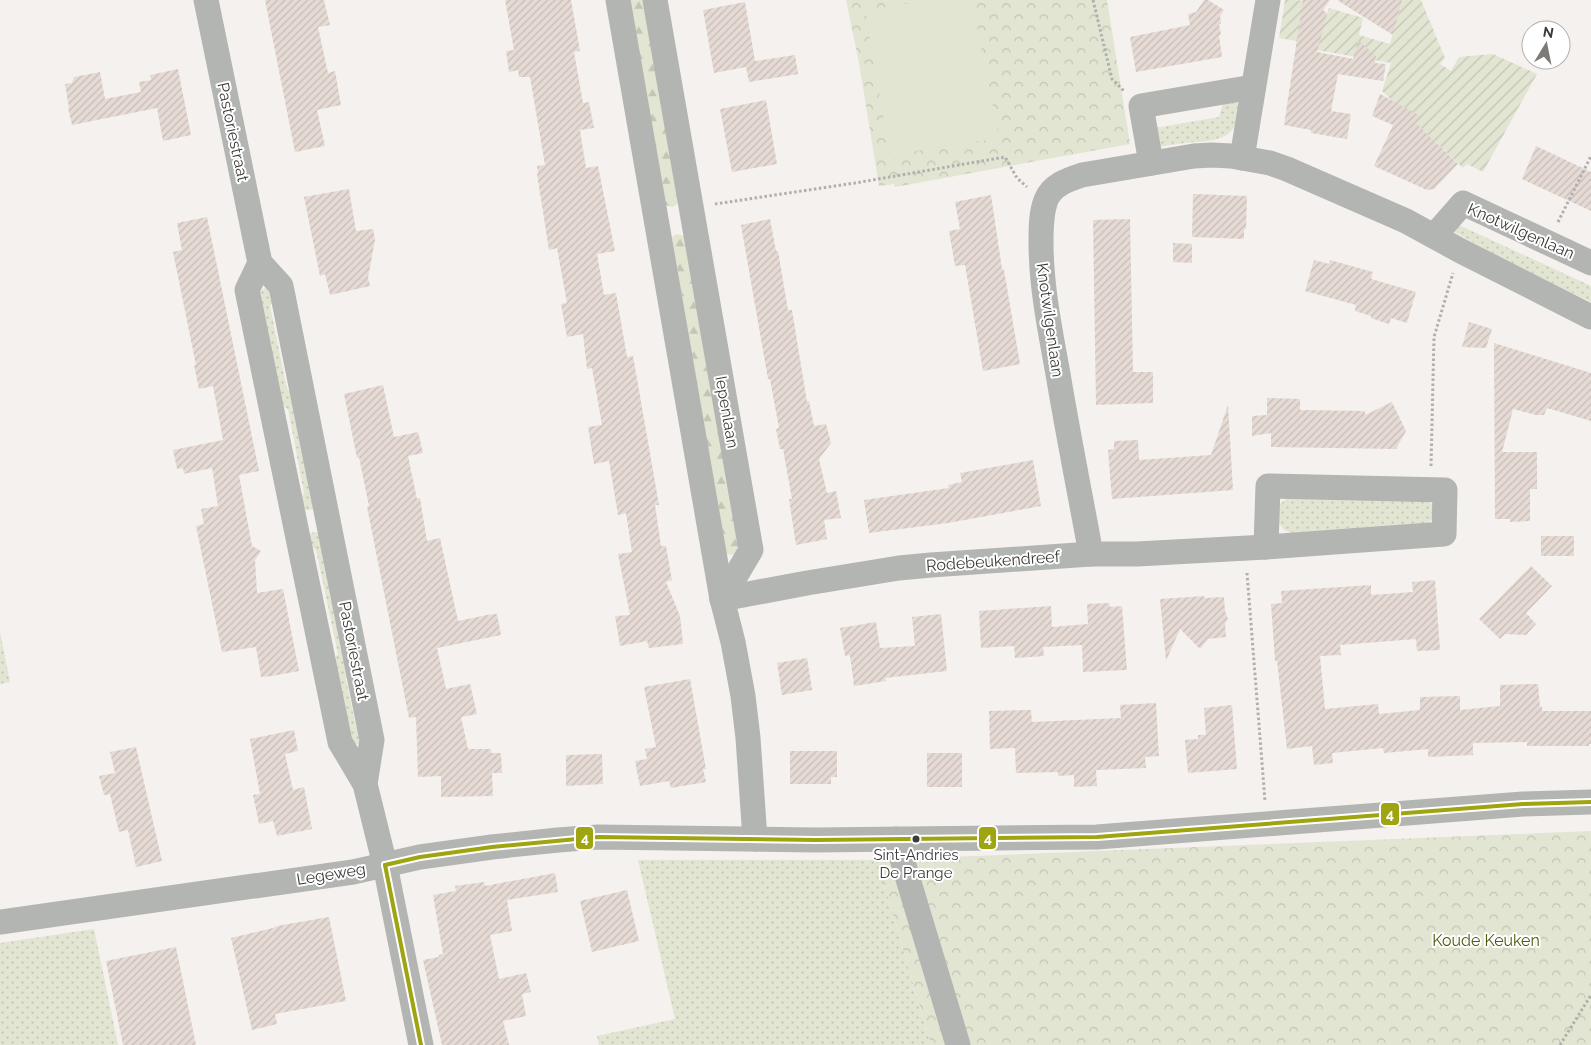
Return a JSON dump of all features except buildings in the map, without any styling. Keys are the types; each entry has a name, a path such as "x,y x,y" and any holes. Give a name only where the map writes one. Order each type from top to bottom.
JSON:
{"street":[{"name":"Pastoriestraat","path":"206,0 260,263 281,286 372,740 365,784"},
{"path":"618,0 722,599 738,667 748,738 755,839"},
{"name":"Iepenlaan","path":"655,0 751,550 722,599"},
{"path":"1242,158 1268,0"},
{"path":"1151,163 1141,106 1253,87"},
{"path":"1046,199 1058,185 1082,175 1178,158 1212,155 1270,163 1406,221 1591,317"},
{"name":"Knotwilgenlaan","path":"1046,199 1042,211 1041,231 1045,302 1091,554"},
{"name":"Knotwilgenlaan","path":"1434,236 1463,204 1591,263"},
{"path":"656,223 692,217"},
{"name":"Pastoriestraat","path":"260,263 247,290 340,742 365,784 385,865 421,1045"},
{"path":"1255,547 1268,486 1431,490"},
{"name":"Rodebeukendreef","path":"722,599 899,568 1091,554 1137,554 1444,534 1445,490 1431,490"},
{"path":"296,526 328,518"},
{"name":"Legeweg","path":"0,922 353,872 420,857 492,847 598,837 896,840 1097,837 1513,805 1591,802"},
{"path":"896,840 958,1045"}],"path":[{"path":"1093,0 1112,79 1141,106"},
{"path":"1548,243 1591,156"},
{"path":"692,217 700,206 1005,158 1017,178 1034,193 1046,199"},
{"path":"1431,490 1434,337 1459,250"},
{"path":"1255,547 1266,825"},
{"path":"1560,1045 1591,995"}],"green space":[{"path":"627,0 646,0 679,203 673,207 665,205"},
{"path":"846,0 1107,0 1130,144 895,187 894,184 879,186 859,63"},
{"path":"929,0 972,0 999,138 890,155 865,10"},
{"path":"1285,0 1313,3 1327,14 1329,8 1363,18 1359,35 1390,44 1402,0 1421,0 1445,58 1440,64 1451,71 1459,57 1493,54 1521,67 1521,70 1528,70 1537,74 1483,172 1467,164 1463,168 1382,91 1391,63 1317,50 1297,41 1279,38"},
{"path":"1235,101 1238,103 1236,124 1231,132 1225,136 1213,140 1158,147 1155,128 1219,117 1223,103"},
{"path":"1459,225 1591,286 1591,302 1521,269 1454,232 1453,230"},
{"path":"677,234 684,236 740,543 736,555 726,554 672,237"},
{"path":"265,288 276,298 270,306 287,389 296,395 313,509 310,510 304,509 299,502 304,493 288,409 279,404 260,292"},
{"path":"1287,498 1428,500 1434,507 1434,517 1428,523 1292,533 1284,530 1276,519 1278,506"},
{"path":"314,532 321,533 352,670 346,679 356,727 364,732 361,744 352,744 332,663 338,654 316,550 308,544 310,534"},
{"path":"0,632 10,682 0,684"},
{"name":"Koude Keuken","path":"1591,831 1591,1045 931,1045 877,860"},
{"path":"638,860 877,860 931,1045 599,1045 597,1036 675,1019"},
{"path":"94,929 118,1045 0,1045 0,943"}],"transit line":[{"name":"4","path":"385,865 420,857 492,847 598,837 816,840 1097,837 1523,804 1591,802"},
{"name":"4","path":"385,865 421,1045"}],"place":[{"name":"Sint-Andries De Prange","path":"916,839"}]}
